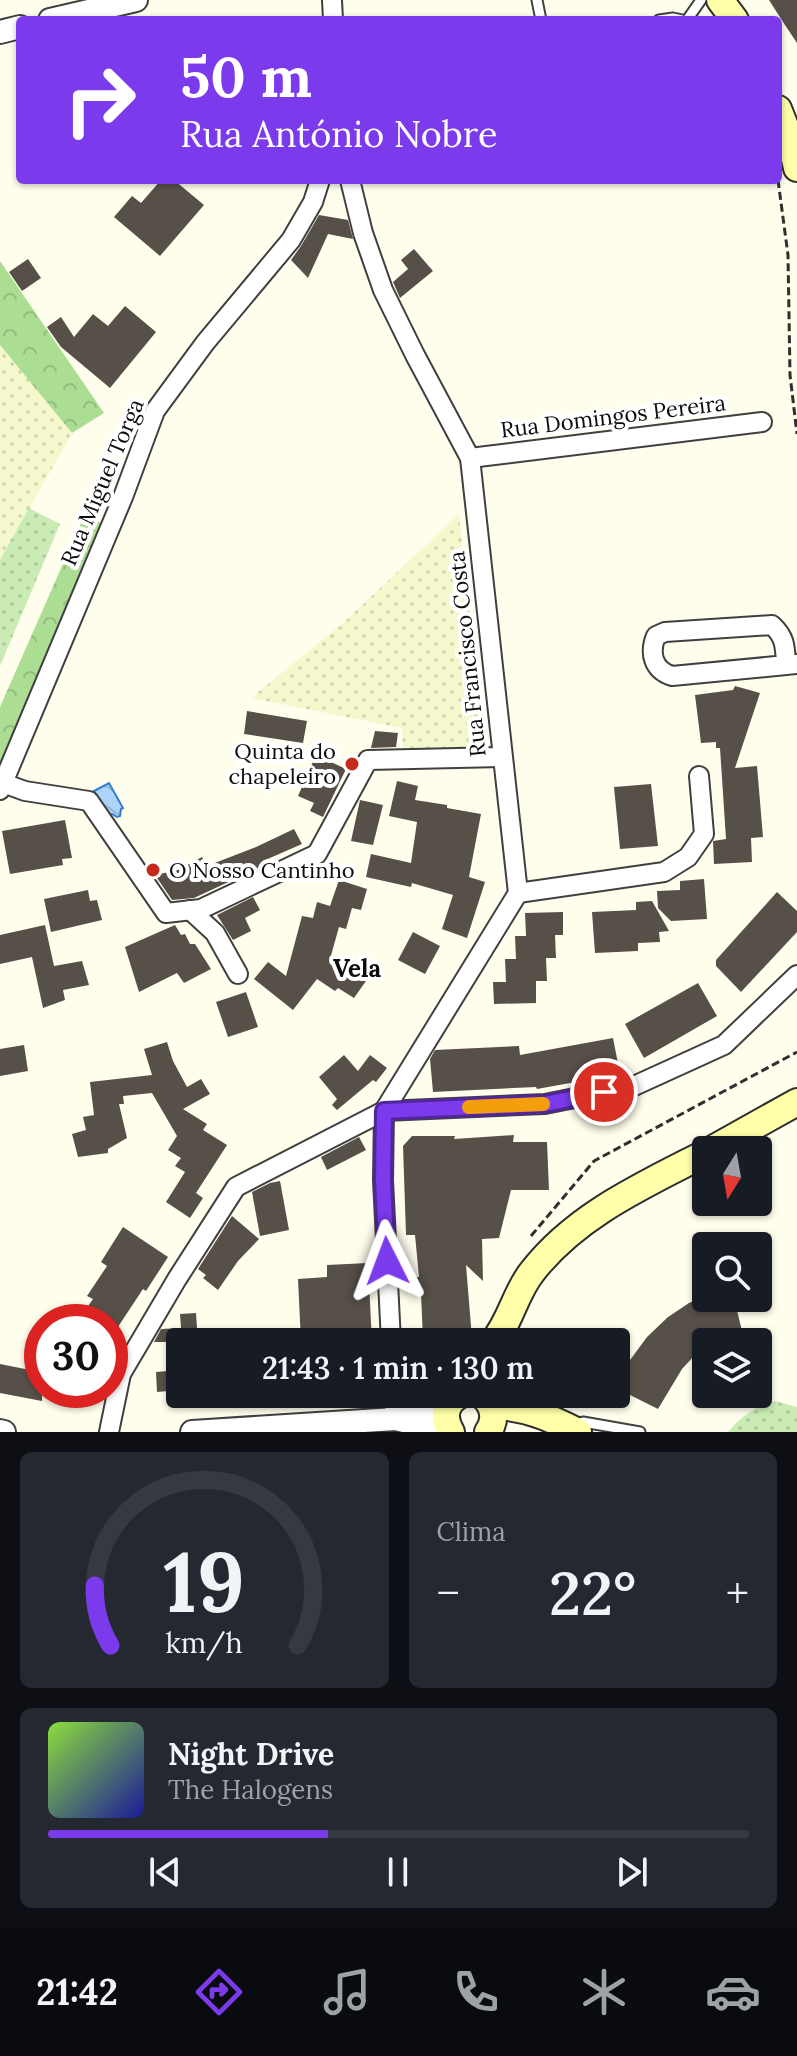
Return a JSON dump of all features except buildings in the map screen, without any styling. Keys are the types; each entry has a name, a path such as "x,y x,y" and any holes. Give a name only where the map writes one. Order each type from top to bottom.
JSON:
{"main road":[{"path":"787,120 797,168"},
{"path":"736,1136 797,1102"},
{"path":"504,1328 518,1293 562,1238 589,1217 692,1160"},
{"path":"449,1408 445,1415 450,1431"},
{"path":"512,1408 565,1425"},
{"path":"543,1408 565,1425"}],"street":[{"path":"67,16 136,0"},
{"name":"Rua Miguel Torga","path":"1,787 123,497 155,411 205,343 291,240 313,202 319,184"},
{"name":"Rua Francisco Costa","path":"351,184 363,233 383,290 470,458 518,893"},
{"name":"Rua Domingos Pereira","path":"470,458 762,422"},
{"path":"772,625 781,633 791,663 672,676 663,673 657,665 651,648 656,636 665,632 772,625"},
{"path":"1,787 89,801 166,913 201,909 317,854 368,760 502,757"},
{"path":"390,1328 383,1180 384,1111 518,893 664,872 688,857 704,834 699,776"},
{"path":"190,910 215,933 238,974"},
{"path":"109,1432 121,1374 236,1187 384,1111 545,1104 634,1086 724,1045 797,975"},
{"path":"395,1408 395,1419"},
{"path":"192,1432 395,1419 425,1408"},
{"path":"395,1419 450,1431"}],"lane":[{"path":"687,16 701,0"},
{"path":"565,1425 583,1422 640,1432"}],"path":[{"path":"779,184 788,255 790,375 797,434"},
{"path":"544,1257 525,1244 594,1161 797,1052"}],"green space":[{"path":"0,261 104,413 72,433 0,345"},
{"path":"0,345 72,433 0,560"},
{"path":"29,508 60,524 0,666 0,560"},
{"path":"459,514 483,743 474,752 403,751 402,728 251,698 342,624"},
{"path":"84,516 104,524 0,771 0,707"},
{"path":"772,1402 797,1407 797,1432 728,1432 758,1408 772,1408"}],"water":[{"path":"109,783 123,808 117,817 109,815 94,791"}],"slow traffic":[{"path":"469,1107 543,1104"}],"place":[{"name":"Quinta do chapeleiro","path":"352,764"},
{"name":"O Nosso Cantinho","path":"153,870"}],"district":[{"name":"Vela","path":"357,968"}],"route":[{"path":"387,1261 384,1111 545,1104 604,1092"}]}
